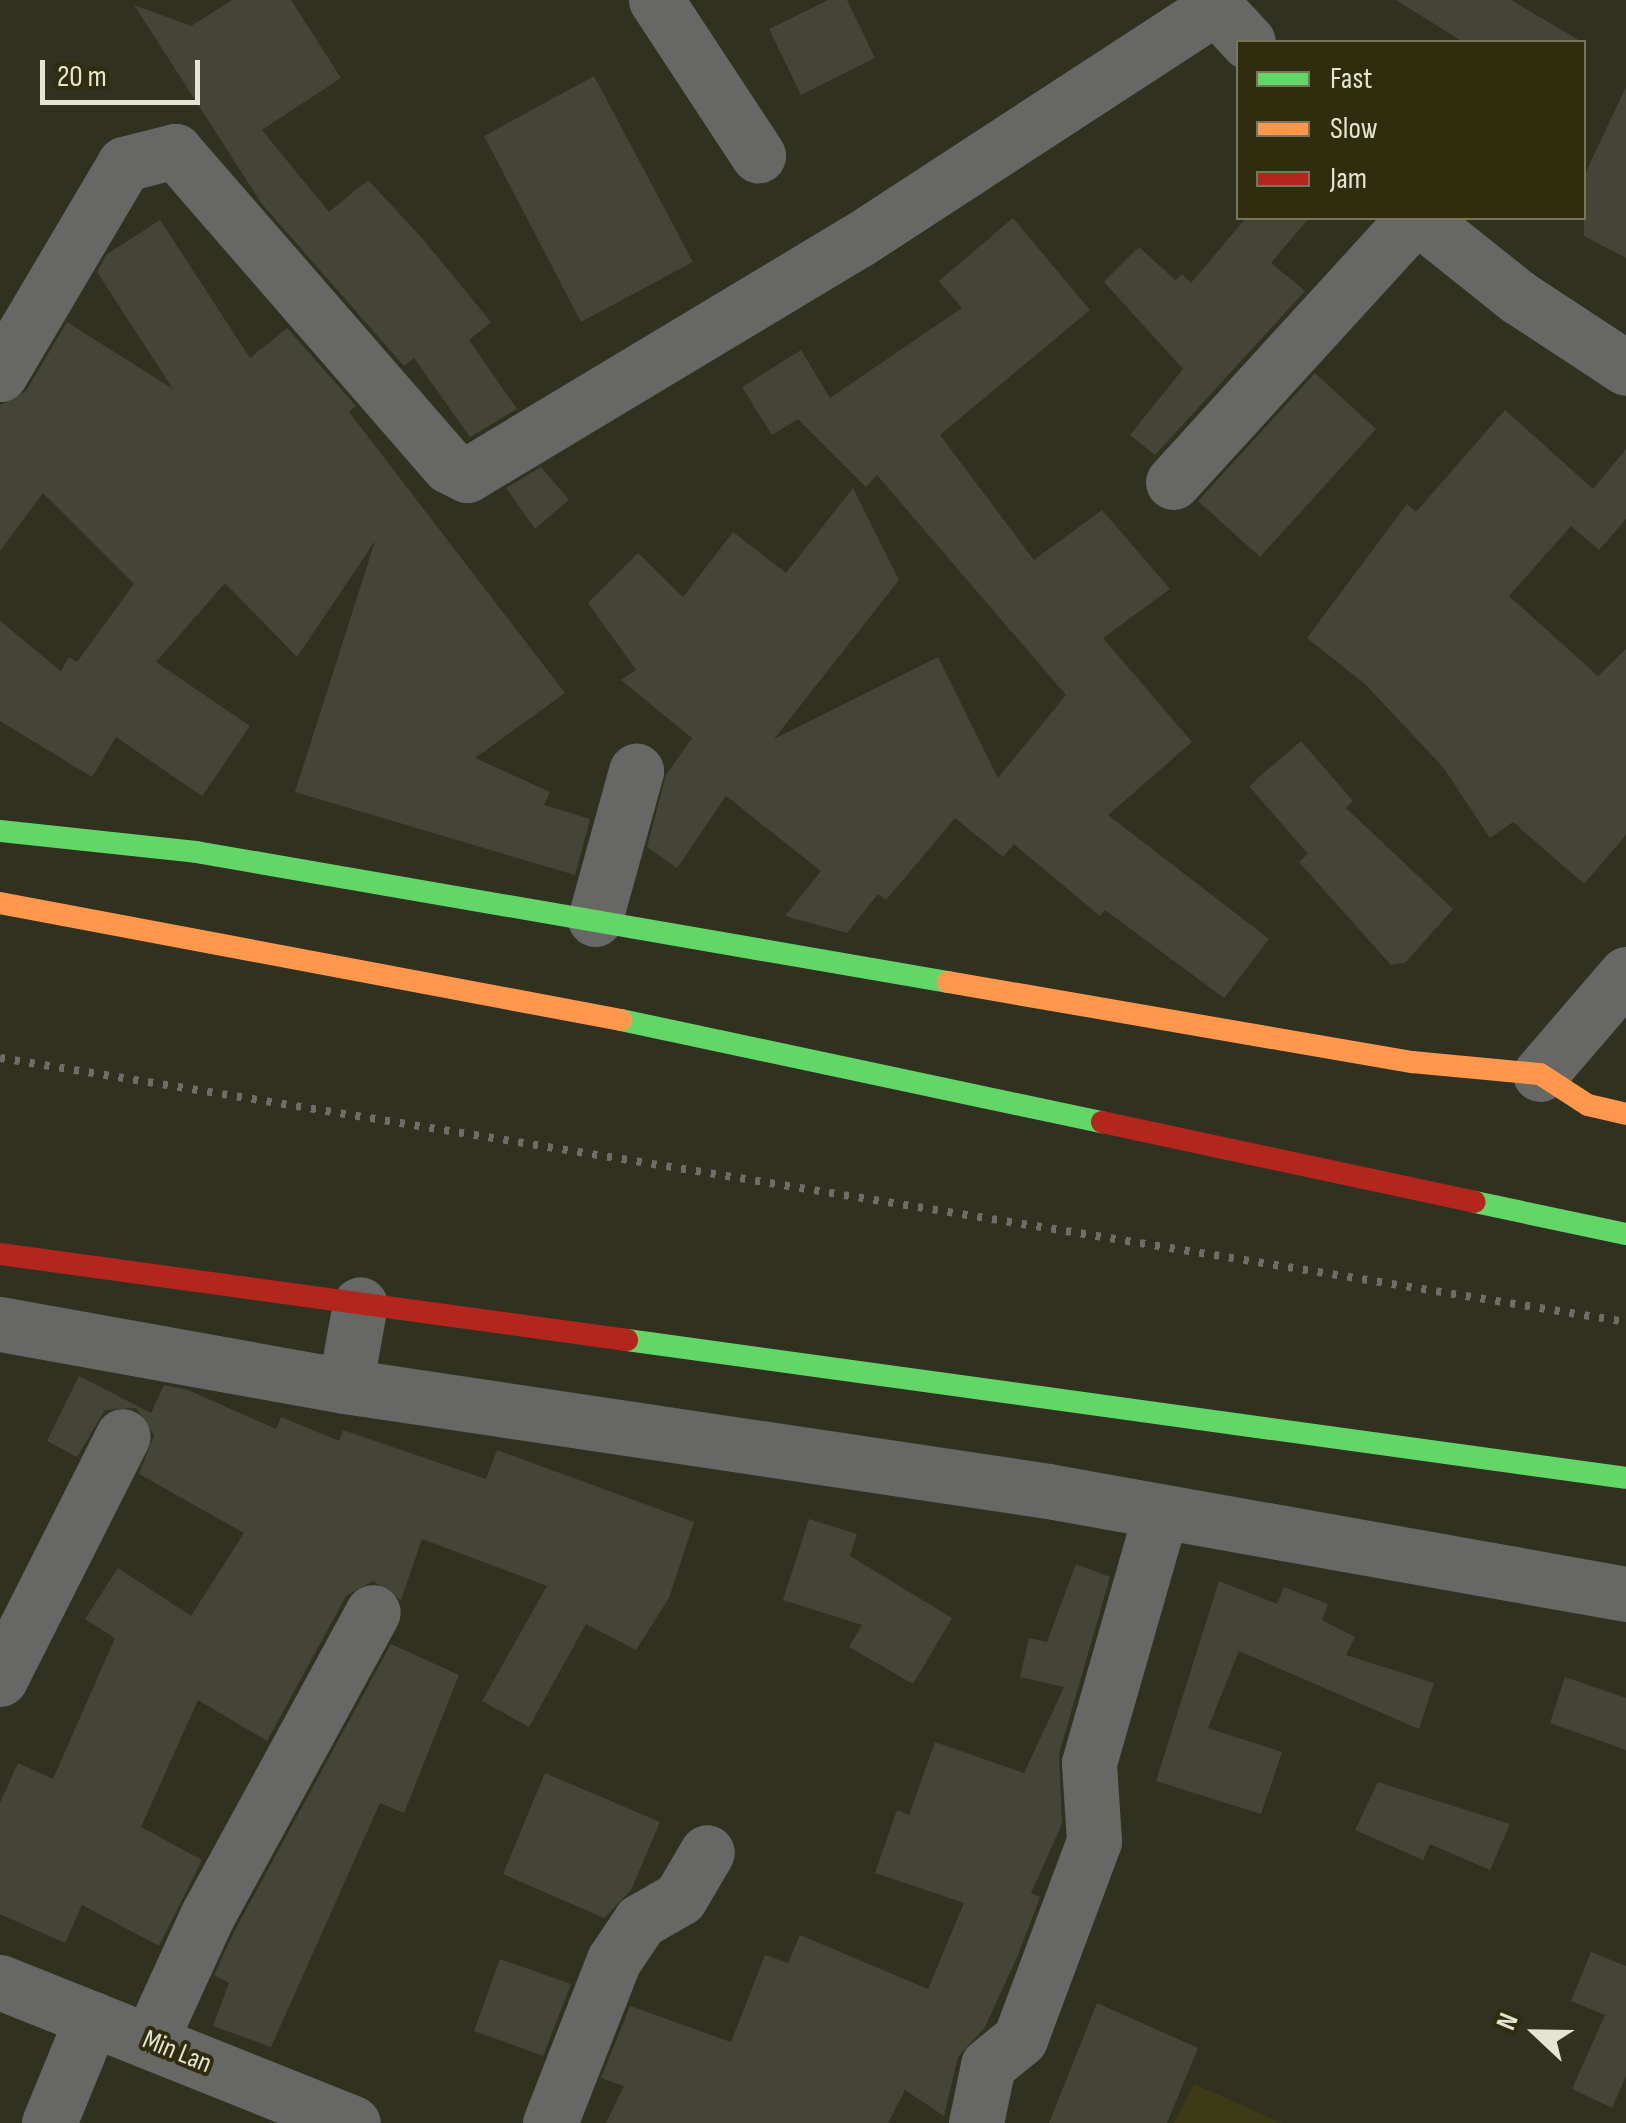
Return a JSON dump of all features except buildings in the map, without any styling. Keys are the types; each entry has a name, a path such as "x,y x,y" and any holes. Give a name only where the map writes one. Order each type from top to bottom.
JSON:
{"main road":[{"path":"0,831 196,852 1412,1062 1540,1074 1588,1105 1626,1114"},
{"path":"0,904 656,1027 1626,1234"},
{"path":"0,1254 1626,1478"}],"street":[{"path":"656,0 758,154"},
{"path":"0,374 124,164 175,151 449,466 466,475 1223,17"},
{"path":"1173,482 1415,220"},
{"path":"1420,220 1518,297 1626,368"},
{"path":"595,919 636,771"},
{"path":"1540,1074 1626,974"},
{"path":"345,1386 360,1304"},
{"path":"0,1324 345,1386 1161,1512 1626,1594"},
{"path":"0,1679 123,1436"},
{"path":"976,2123 988,2065 1020,2039 1094,1841 1088,1763 1161,1512"},
{"path":"150,2041 208,1916 373,1612"},
{"path":"550,2123 614,1960 640,1921 680,1898 707,1852"},
{"name":"Min Lan","path":"0,1982 353,2123"},
{"path":"49,2123 92,2018"}],"shaded area":[{"path":"1194,2084 1282,2123 1174,2123"}],"railway":[{"path":"0,1058 1626,1322"}],"traffic: fast":[{"path":"0,831 196,852 948,982"},
{"path":"621,1020 1102,1122"},
{"path":"1475,1202 1626,1234"},
{"path":"627,1340 1626,1478"}],"traffic: slow":[{"path":"0,903 621,1020"},
{"path":"948,982 1412,1062 1540,1074 1588,1105 1626,1114"}],"traffic: jam":[{"path":"1102,1122 1475,1202"},
{"path":"0,1254 627,1340"}]}
